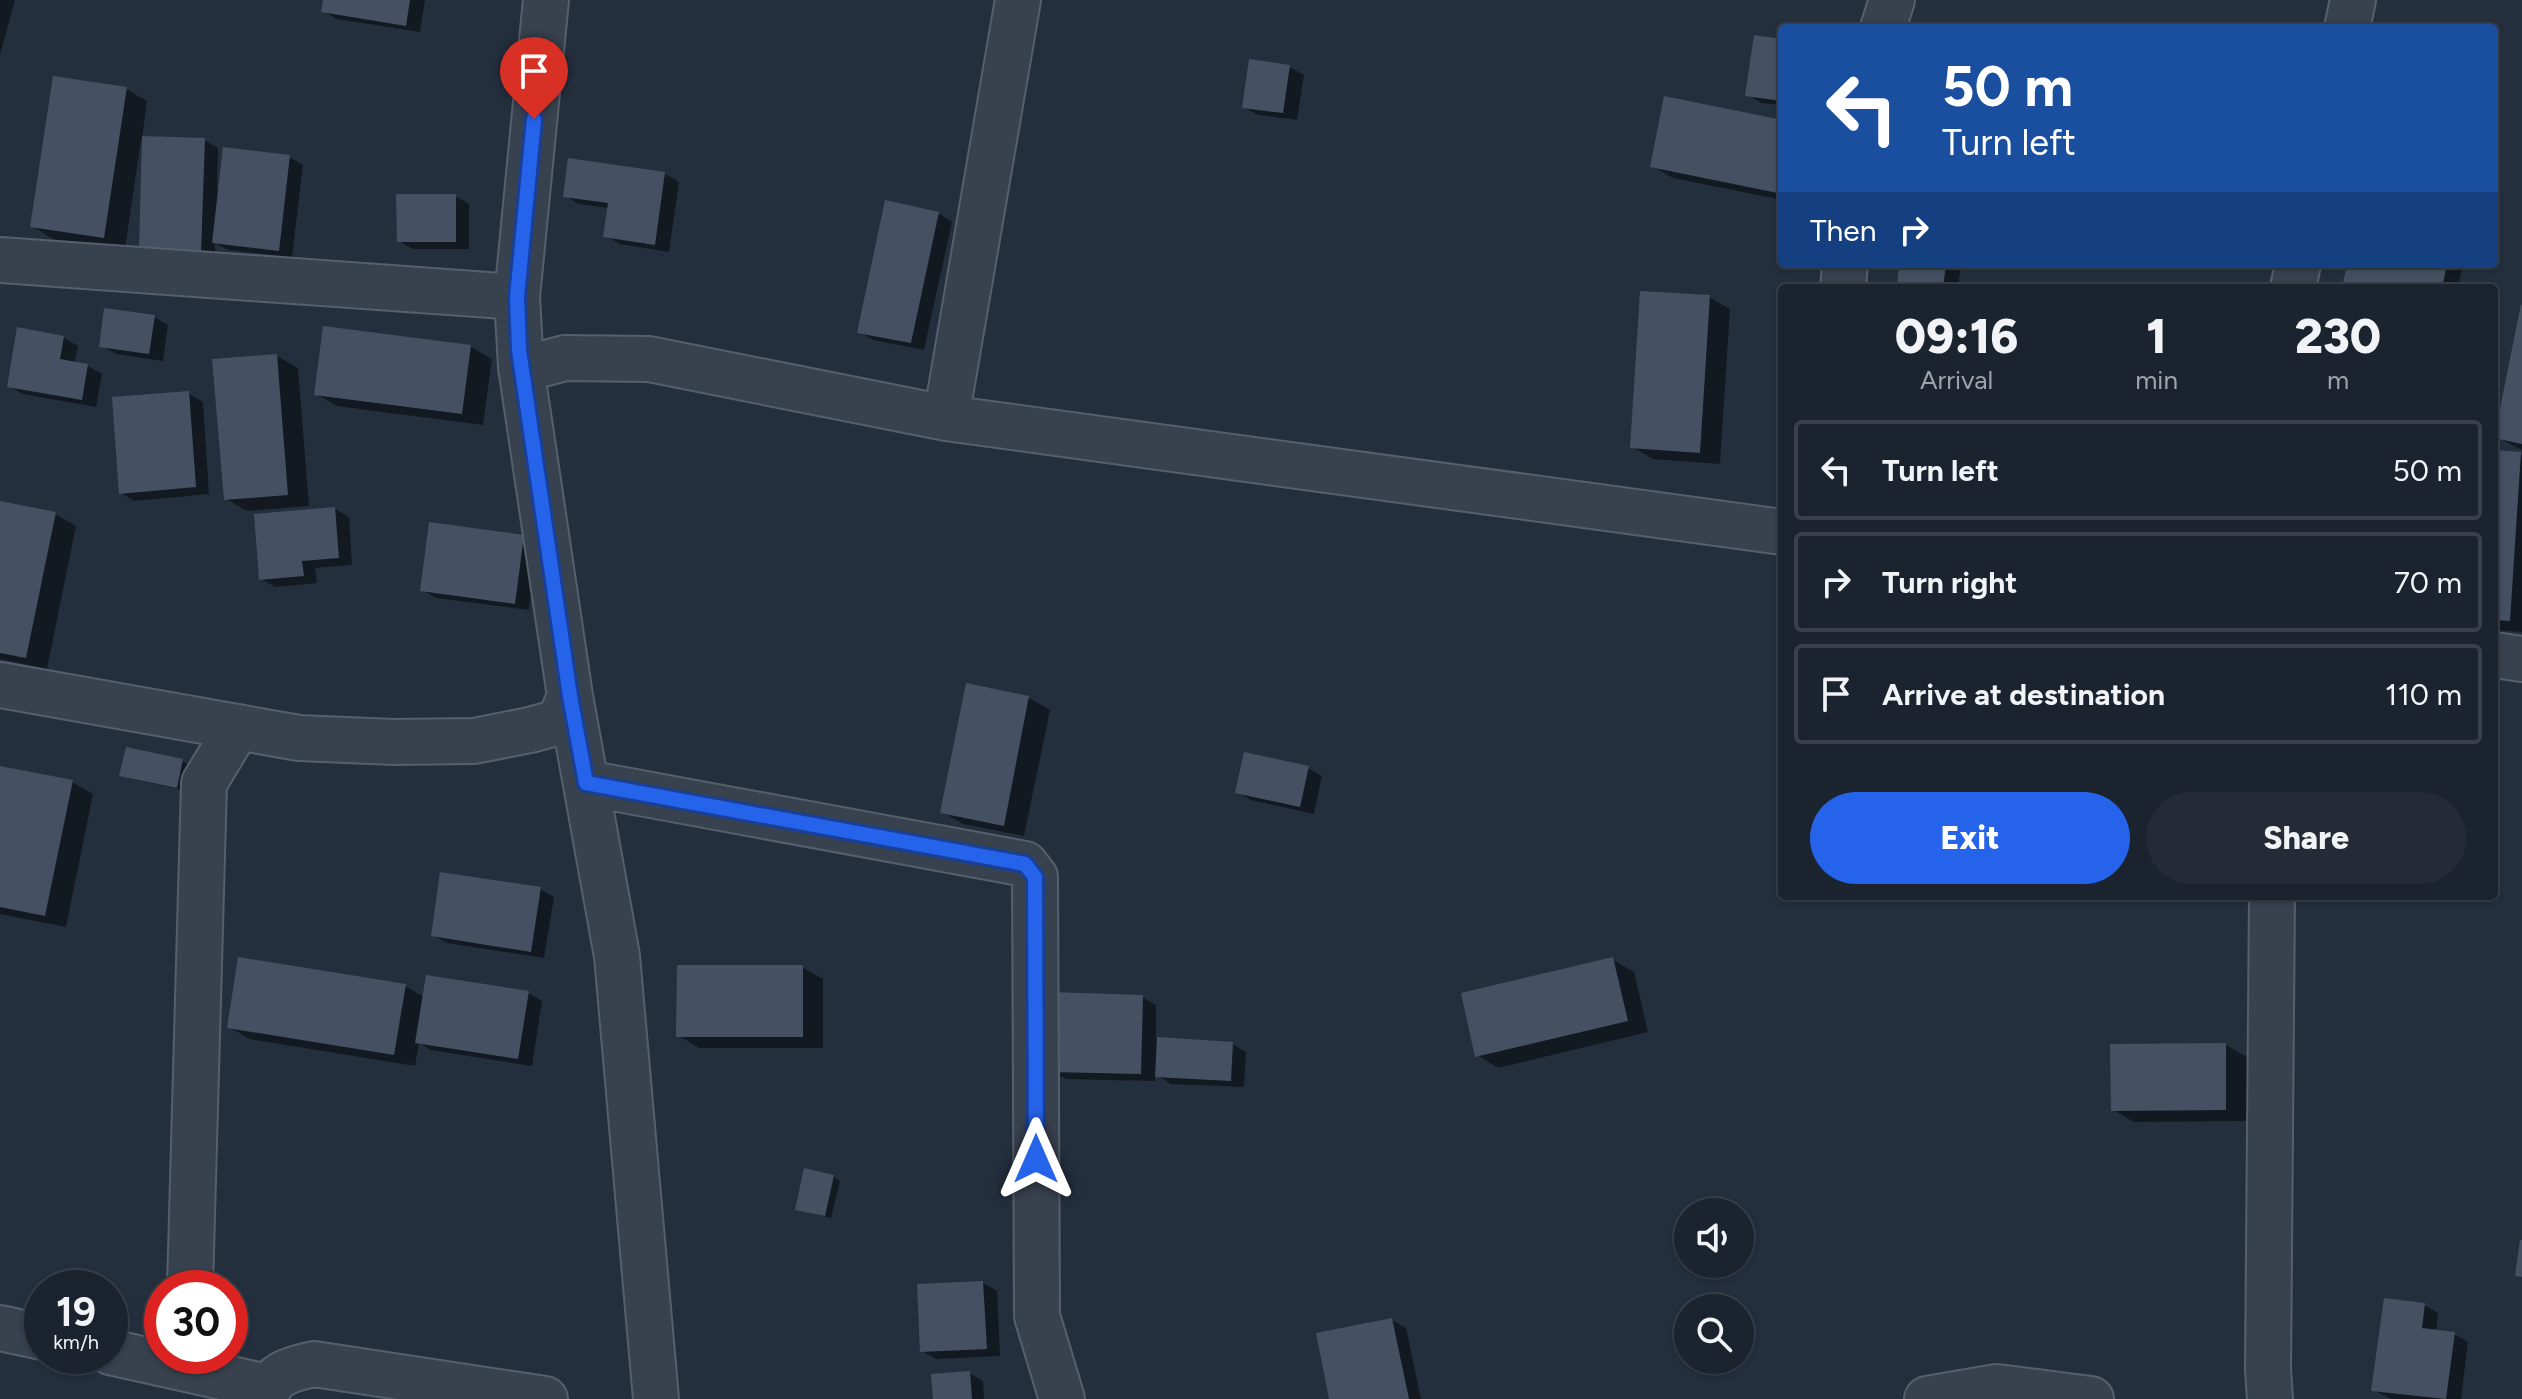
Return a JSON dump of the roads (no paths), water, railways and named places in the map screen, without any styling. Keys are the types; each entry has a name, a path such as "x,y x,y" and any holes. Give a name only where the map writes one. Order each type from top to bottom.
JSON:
{"street":[{"path":"546,0 517,297 521,367 570,696 617,956 656,1399"},
{"path":"946,418 1018,0"},
{"path":"1884,24 1892,0"},
{"path":"2348,24 2353,0"},
{"path":"0,260 517,297"},
{"path":"521,367 565,358 649,359 946,418 1778,531"},
{"path":"2498,656 2522,659"},
{"path":"0,685 299,738 394,742 474,741 530,730 559,722 570,696"},
{"path":"190,1270 204,783 238,727"},
{"path":"586,783 1025,864 1035,877 1037,1316 1062,1399"},
{"path":"2270,1399 2272,900"},
{"path":"0,1328 24,1333"},
{"path":"217,1374 266,1393 287,1369 314,1364 545,1399"},
{"path":"1927,1399 1997,1387 2091,1399"}]}
